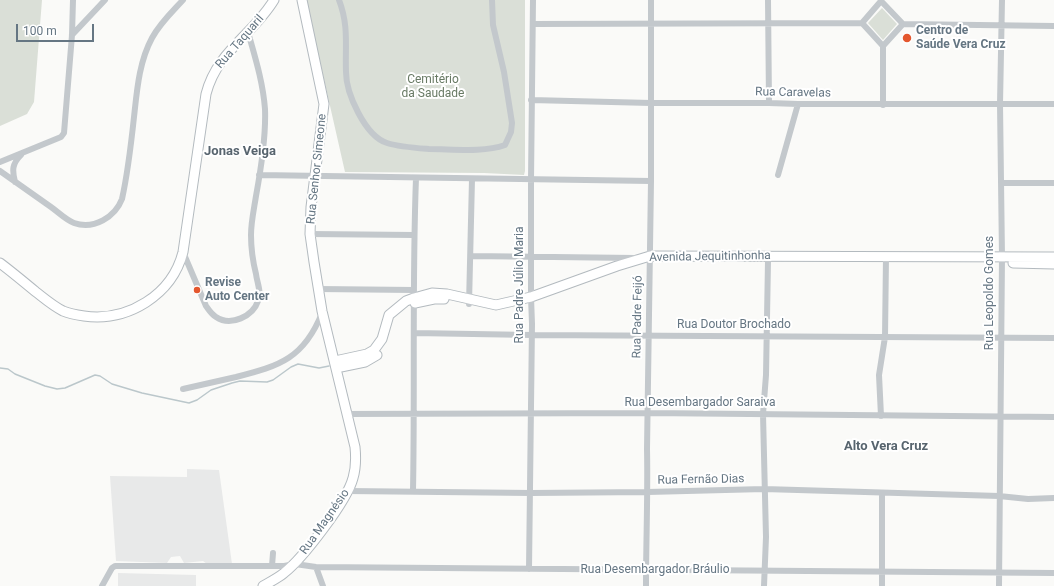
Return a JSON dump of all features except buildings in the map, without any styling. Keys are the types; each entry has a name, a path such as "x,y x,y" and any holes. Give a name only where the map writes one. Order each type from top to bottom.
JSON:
{"street":[{"path":"0,162 61,137 64,133 72,35 73,0"},
{"path":"72,35 105,0"},
{"path":"0,171 75,223 96,223 109,217 120,205 123,192 142,62 150,42 158,28 183,0"},
{"name":"Rua Taquaril","path":"0,263 50,304 64,312 81,316 100,317 131,311 153,298 169,281 180,263 183,252 206,94 209,83 218,65 274,0"},
{"name":"Rua Senhor Simeone","path":"302,0 324,104 314,177 310,234 322,311 335,365"},
{"path":"339,0 342,7 347,35 346,74 354,106 370,131 386,143 420,148 458,150 496,149 505,145 512,132 505,79 493,25 492,0"},
{"name":"Rua Padre Júlio Maria","path":"529,569 532,413 531,100 533,0"},
{"name":"Rua Padre Feijó","path":"646,586 649,335 648,258 651,181 651,0"},
{"path":"768,0 770,103"},
{"path":"862,23 881,0 903,24 1054,26"},
{"name":"Rua Leopoldo Gomes","path":"999,586 1002,260 1000,104 1002,0"},
{"path":"533,24 862,23 883,46"},
{"path":"883,105 883,46 903,24"},
{"path":"183,252 206,306 217,318 228,321 241,318 250,313 256,307 260,292 256,274 251,231 265,122 264,97 261,80 248,32"},
{"name":"Rua Caravelas","path":"531,100 651,103 883,105 1054,104"},
{"path":"778,175 798,104"},
{"path":"15,182 12,172 13,166 15,161 23,152"},
{"path":"259,175 651,181"},
{"path":"413,491 415,414 414,235 416,178"},
{"path":"469,302 472,178"},
{"path":"1002,183 1054,183"},
{"path":"310,234 414,235"},
{"path":"471,256 531,257 616,265"},
{"name":"Avenida Jequitinhonha","path":"335,365 367,354 374,350 380,342 389,315 406,301 414,297 432,293 446,294 469,302 496,305 531,299 616,265 648,258 1002,260 1054,257"},
{"name":"Avenida Jequitinhonha","path":"648,258 768,261 847,260"},
{"path":"881,416 879,375 885,337 886,260"},
{"name":"Avenida Jequitinhonha","path":"1002,260 1054,264"},
{"path":"764,586 766,537 764,489 764,414 768,261"},
{"path":"318,289 414,297"},
{"path":"183,389 264,370 284,362 302,346 311,334 318,323 322,311"},
{"name":"Rua Doutor Brochado","path":"414,333 1054,338"},
{"name":"Rua Magnésio","path":"295,564 324,527 348,491 353,479 356,454 335,365"},
{"name":"Rua Desembargador Saraiva","path":"346,414 648,413 1054,417"},
{"name":"Rua Fernão Dias","path":"348,491 531,493 764,489 882,494 999,496 1028,499 1054,498"},
{"path":"882,494 882,586"},
{"path":"272,566 273,554"},
{"path":"263,586 283,574 295,564"},
{"name":"Rua Desembargador Bráulio","path":"102,586 112,568 115,566 284,566 295,564 316,567 1054,573"},
{"path":"316,567 323,586"}],"shaded area":[{"path":"187,469 219,470 232,564 207,564 203,561 184,563 180,556 171,557 167,563 116,561 110,476 187,477"},
{"path":"118,573 196,575 196,586 118,586"}],"green space":[{"path":"0,0 42,0 34,102 27,114 0,126"},
{"name":"Cemitério da Saudade","path":"306,0 525,0 524,175 484,173 345,172"},
{"path":"882,8 897,24 883,40 868,23"}],"waterway":[{"path":"0,368 8,369 15,374 45,386 57,389 65,388 95,375 100,376 112,384 142,393 189,403 197,400 211,390 232,383 240,381 267,382 273,380 291,367 298,364 319,368 329,366"}],"place":[{"name":"Centro de Saúde Vera Cruz","path":"907,38"},
{"name":"Revise Auto Center","path":"197,290"}],"district":[{"name":"Jonas Veiga","path":"240,152"},
{"name":"Alto Vera Cruz","path":"886,447"}]}
